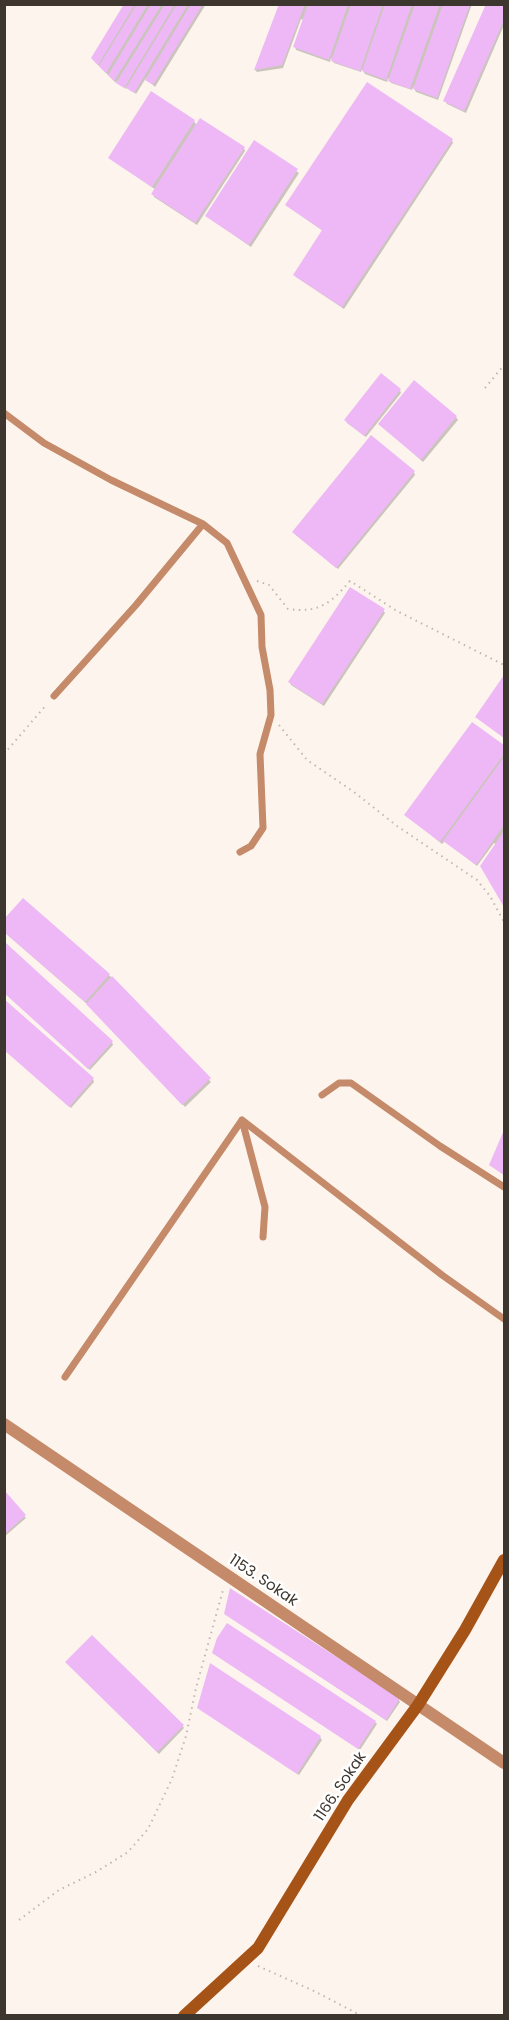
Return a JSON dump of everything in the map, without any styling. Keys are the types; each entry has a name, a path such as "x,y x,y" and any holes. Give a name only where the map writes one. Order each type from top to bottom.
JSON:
{"street":[{"name":"1153. Sokak","path":"4,1424 504,1763"},
{"name":"1166. Sokak","path":"184,2016 258,1948 348,1800 418,1705 465,1630 504,1560"}],"lane":[{"path":"4,412 44,443 111,480 203,524 227,543 261,615 262,647 270,690 271,715 260,754 263,828 251,846 240,852"},
{"path":"54,696 136,605 203,524"},
{"path":"322,1095 339,1083 351,1083 440,1146 504,1187"},
{"path":"242,1120 265,1207 263,1236"},
{"path":"242,1120 442,1275 504,1319"},
{"path":"65,1377 242,1120"}],"path":[{"path":"485,388 504,365"},
{"path":"243,574 269,585 288,609 303,611 319,608 335,598 350,581 397,610 504,665"},
{"path":"4,754 54,696"},
{"path":"271,715 307,760 354,792 397,826 477,880 490,896 504,922"},
{"path":"19,1920 59,1890 96,1872 128,1852 148,1829 172,1779 186,1736 196,1688 227,1575"},
{"path":"245,1960 314,1990 362,2016"}],"building":[{"path":"124,4 135,4 98,65 91,58"},
{"path":"137,4 148,4 106,73 99,66"},
{"path":"151,4 162,4 114,81 108,75"},
{"path":"165,4 175,4 124,88 116,83"},
{"path":"177,4 188,4 134,93 126,88"},
{"path":"191,4 203,4 153,85 145,80"},
{"path":"279,4 305,4 282,65 254,70"},
{"path":"308,4 348,4 329,60 293,47"},
{"path":"351,4 383,4 360,71 331,61"},
{"path":"385,4 412,4 386,80 362,71"},
{"path":"415,4 440,4 410,89 388,81"},
{"path":"443,4 470,4 437,98 413,89"},
{"path":"486,4 504,4 504,20 464,111 443,101"},
{"path":"367,82 453,139 342,307 293,275 322,230 285,205"},
{"path":"151,91 195,120 152,187 108,158"},
{"path":"200,118 245,147 195,223 151,194"},
{"path":"254,140 298,169 249,245 205,216"},
{"path":"381,373 401,389 364,436 344,420"},
{"path":"414,380 457,416 421,460 378,424"},
{"path":"371,435 415,471 336,568 292,532"},
{"path":"350,587 385,609 322,704 288,682"},
{"path":"504,675 504,738 475,717"},
{"path":"472,722 504,745 504,754 440,842 404,815"},
{"path":"504,757 504,825 476,865 443,841"},
{"path":"504,831 504,907 480,866"},
{"path":"23,898 110,974 85,1002 4,932 4,919"},
{"path":"6,943 113,1041 88,1069 4,993 4,945"},
{"path":"112,976 211,1078 182,1105 86,1004"},
{"path":"4,999 94,1078 69,1107 4,1050"},
{"path":"504,1130 504,1175 489,1165"},
{"path":"5,1491 26,1515 5,1534"},
{"path":"230,1588 400,1698 386,1720 224,1614"},
{"path":"227,1623 376,1721 358,1749 212,1653 217,1638"},
{"path":"92,1635 184,1725 157,1752 65,1662"},
{"path":"210,1663 321,1736 297,1774 197,1708"}]}
